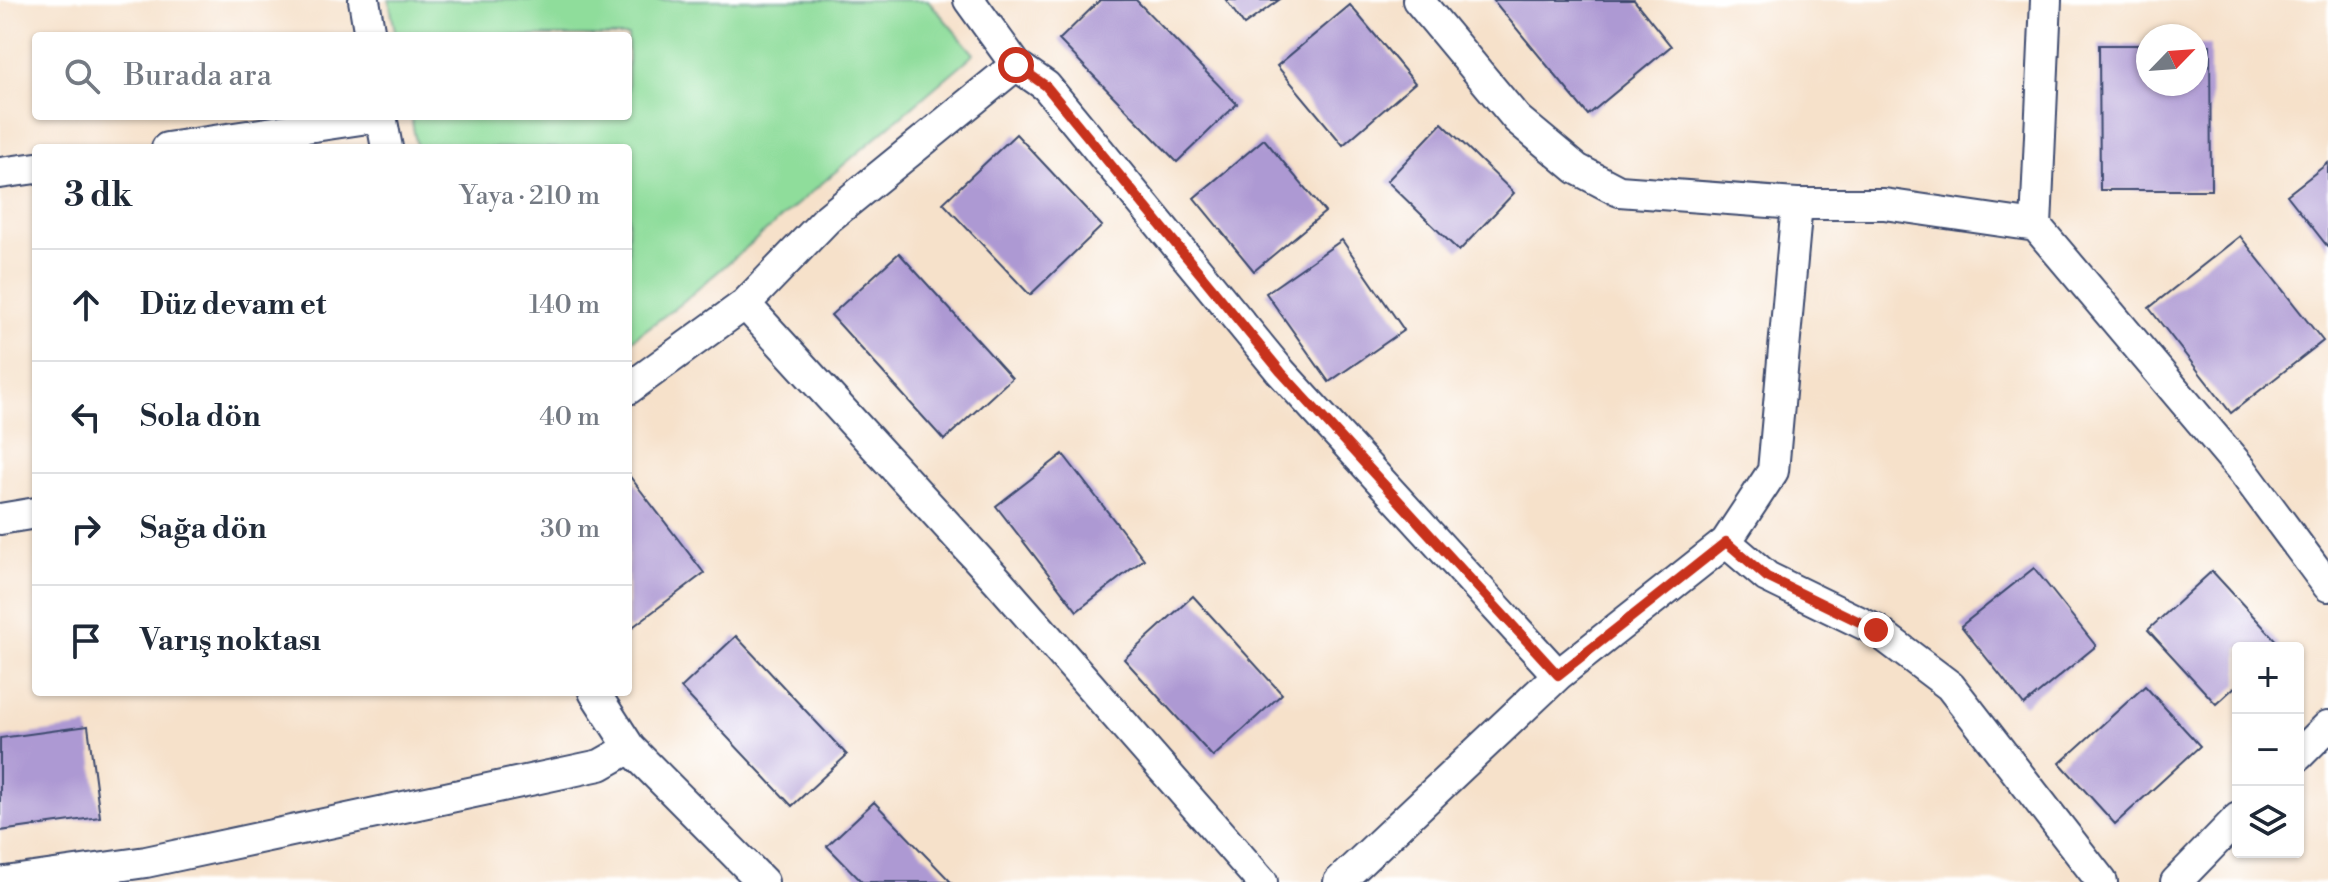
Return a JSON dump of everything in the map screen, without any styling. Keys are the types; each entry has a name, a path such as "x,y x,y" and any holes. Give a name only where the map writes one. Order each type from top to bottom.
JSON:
{"street":[{"path":"364,0 369,32"},
{"path":"969,0 1016,65 1046,86 1281,372 1558,675"},
{"path":"1418,0 1517,119 1577,169 1619,191 1797,204 1884,204 2036,226 2242,470 2328,586"},
{"path":"2036,226 2046,0"},
{"path":"632,386 745,304 827,219 1016,65"},
{"path":"194,144 354,120"},
{"path":"382,120 386,144"},
{"path":"0,173 32,169"},
{"path":"1339,882 1558,675 1726,542 1773,471 1797,204"},
{"path":"745,304 999,582 1262,882"},
{"path":"0,519 32,514"},
{"path":"1726,542 1767,577 1876,630 1950,686 2102,882"},
{"path":"597,696 630,748 763,882"},
{"path":"2304,750 2328,726"},
{"path":"5,882 147,872 600,765 630,748"},
{"path":"2176,882 2232,824"}],"green space":[{"path":"389,0 928,0 974,54 680,304 632,340 632,144 416,144 412,120 632,120 632,32 395,32"}],"building":[{"path":"1100,0 1136,0 1237,104 1177,162 1059,40"},
{"path":"1226,0 1279,0 1244,25"},
{"path":"1493,0 1634,0 1671,46 1588,115"},
{"path":"1350,5 1415,83 1343,145 1277,66"},
{"path":"2099,45 2136,45 2136,96 2208,96 2210,45 2211,190 2100,190"},
{"path":"1442,123 1514,193 1459,251 1387,181"},
{"path":"1016,134 1102,226 1030,295 943,203"},
{"path":"1264,139 1325,212 1254,271 1194,198"},
{"path":"2328,163 2328,247 2287,195"},
{"path":"2240,236 2323,341 2231,413 2149,308"},
{"path":"1342,240 1404,330 1329,382 1266,293"},
{"path":"899,253 1012,378 944,440 831,315"},
{"path":"1063,454 1144,559 1077,611 996,506"},
{"path":"632,479 704,573 632,627"},
{"path":"2034,568 2096,646 2024,705 1961,626"},
{"path":"2212,571 2277,642 2232,642 2232,689 2216,704 2148,630"},
{"path":"1193,596 1282,694 1213,757 1124,659"},
{"path":"736,636 847,755 792,806 681,688"},
{"path":"2145,686 2200,746 2115,824 2060,763"},
{"path":"88,726 100,817 0,831 0,738"},
{"path":"874,802 951,882 862,882 827,846"}],"route":[{"path":"1016,65 1046,86 1281,372 1558,675 1726,542 1767,577 1876,630"}]}
